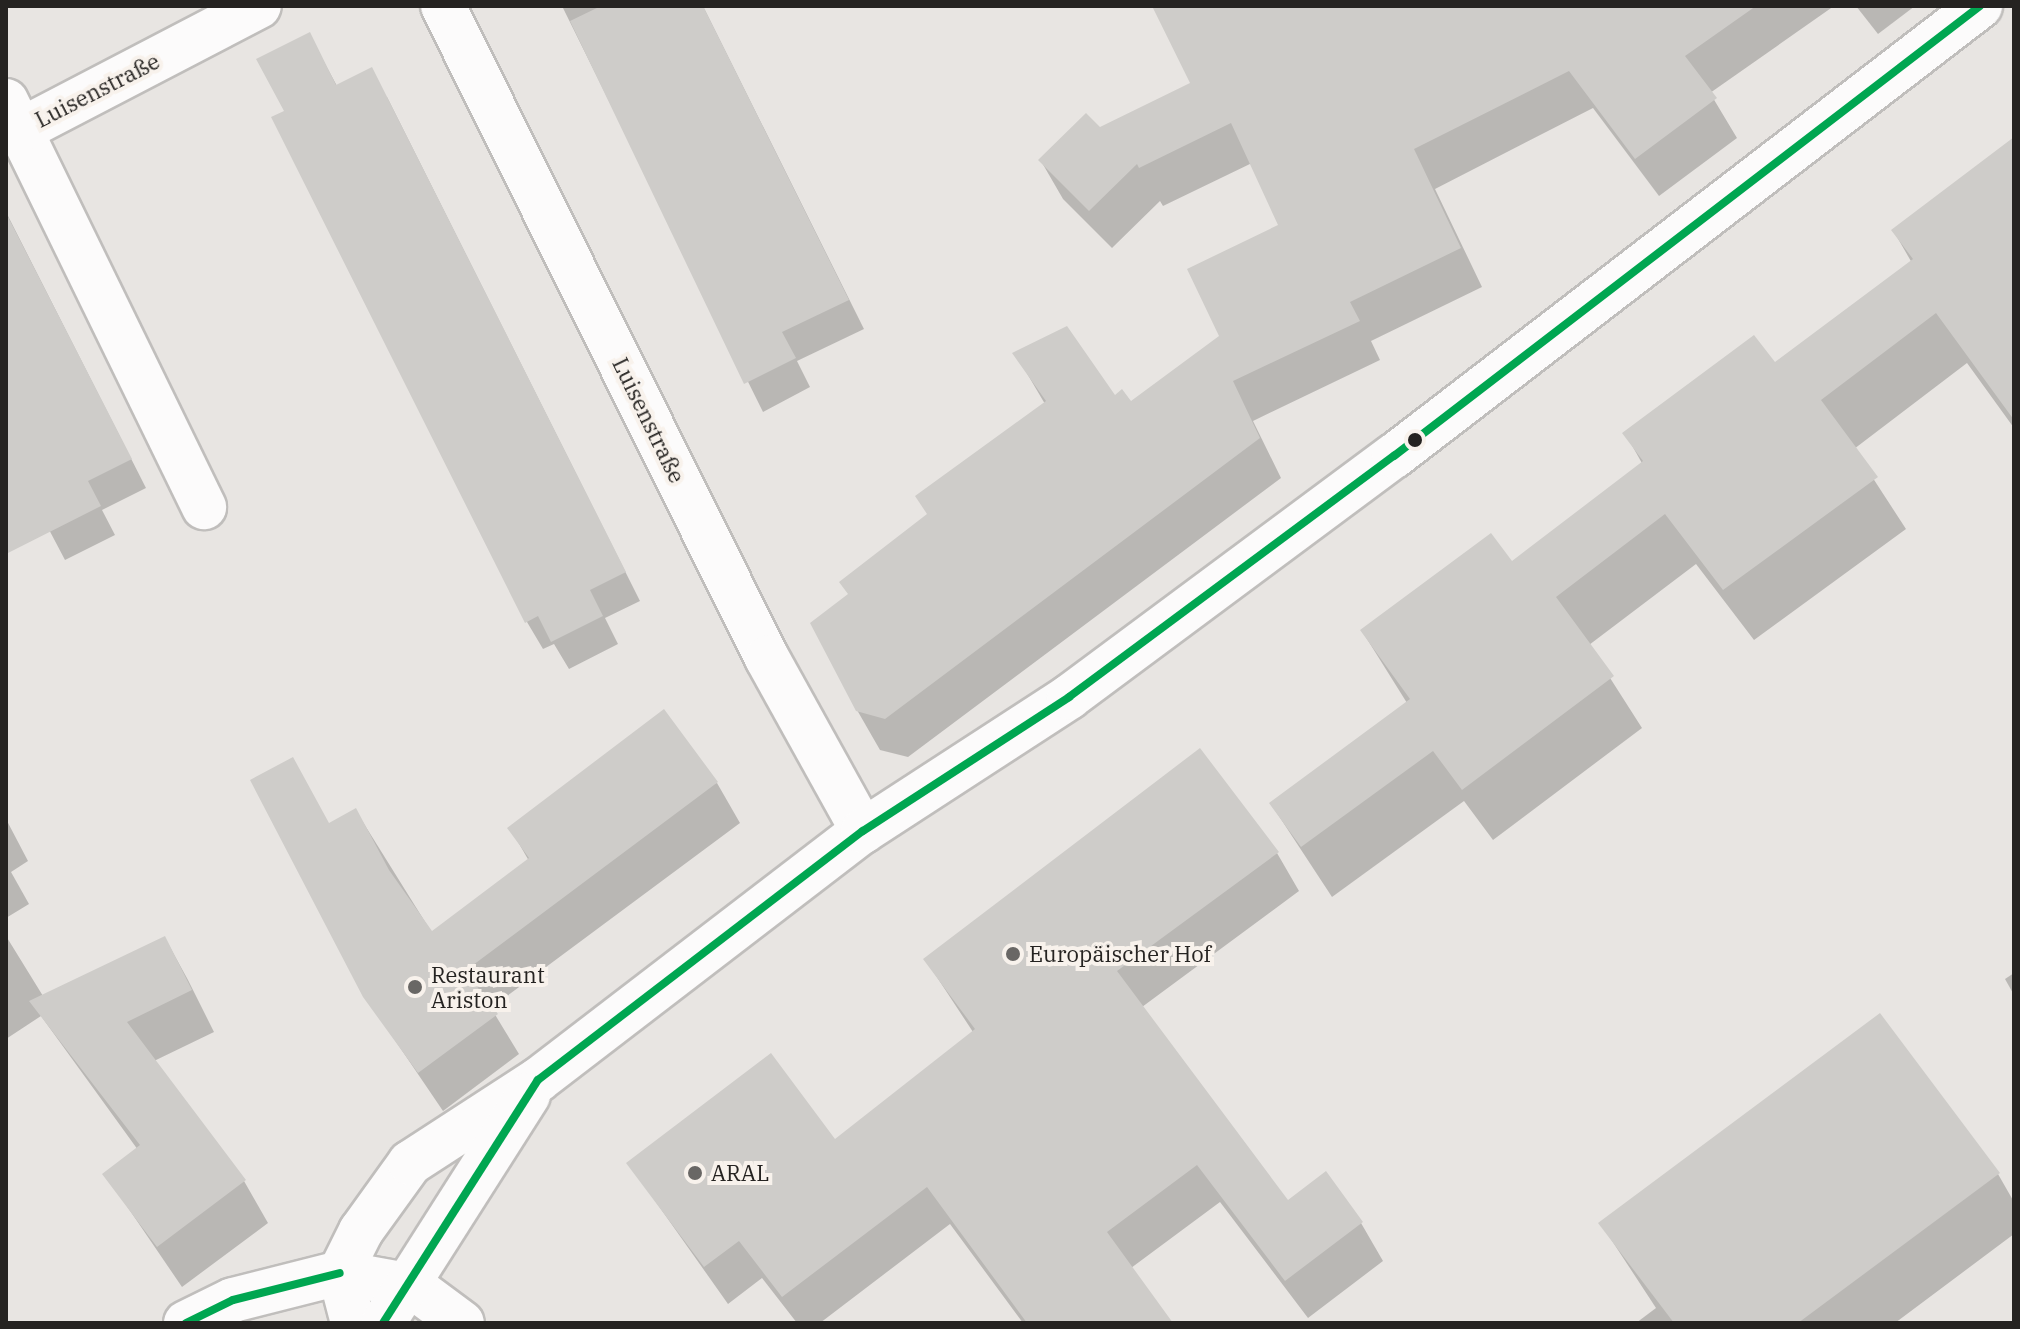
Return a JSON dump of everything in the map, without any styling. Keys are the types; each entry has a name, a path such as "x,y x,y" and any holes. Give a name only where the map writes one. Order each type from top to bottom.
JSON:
{"main road":[{"name":"Luisenstraße","path":"204,507 13,116 259,6"},
{"name":"Luisenstraße","path":"443,6 767,658 863,831"},
{"path":"353,1323 340,1273 361,1231 410,1163 538,1080 863,831 1069,697 1394,456 1980,6"},
{"path":"383,1323 412,1286 455,1207 538,1080"},
{"path":"186,1323 233,1300 340,1273 412,1286 462,1323"}],"building":[{"path":"601,6 703,6 849,300 782,332 796,358 744,384 570,21"},
{"path":"1152,6 1756,6 1685,56 1717,98 1635,159 1569,71 1414,149 1461,248 1350,302 1360,321 1233,381 1260,438 885,719 856,711 810,623 848,594 839,582 927,514 915,496 1046,401 1012,353 1067,326 1115,395 1122,389 1131,401 1219,336 1187,269 1278,225 1231,123 1139,168 1137,164 1089,211 1038,160 1086,113 1100,127 1190,83"},
{"path":"310,32 336,85 372,67 626,572 590,590 603,616 551,642 538,616 525,623 271,117 284,111 256,59"},
{"path":"2014,137 2014,420 1936,313 1821,400 1878,477 1723,590 1665,514 1556,597 1614,676 1462,790 1433,751 1301,847 1269,803 1410,699 1360,630 1491,533 1512,561 1643,461 1622,433 1754,335 1775,362 1913,259 1891,230"},
{"path":"6,213 132,459 88,481 101,506 6,554"},
{"path":"664,709 718,782 465,971 498,1014 418,1073 363,997 250,780 293,757 329,823 356,808 389,870 432,931 529,858 507,828"},
{"path":"1200,748 1279,852 1117,971 1288,1200 1326,1171 1363,1222 1285,1281 1197,1165 1107,1232 1173,1323 1027,1323 927,1187 782,1297 739,1241 704,1267 626,1163 771,1053 835,1139 975,1029 923,959"},
{"path":"165,936 192,990 127,1022 246,1180 157,1247 102,1174 140,1145 29,1001"},
{"path":"1880,1013 2000,1173 1798,1323 1674,1323 1598,1223"}],"transit line":[{"path":"383,1323 538,1080 863,831 1069,697 1394,456 1980,6"},
{"path":"186,1323 233,1300 340,1273"}],"place":[{"name":"Europäischer Hof","path":"1013,954"},
{"name":"Restaurant Ariston","path":"415,987"},
{"name":"ARAL","path":"695,1173"}]}
